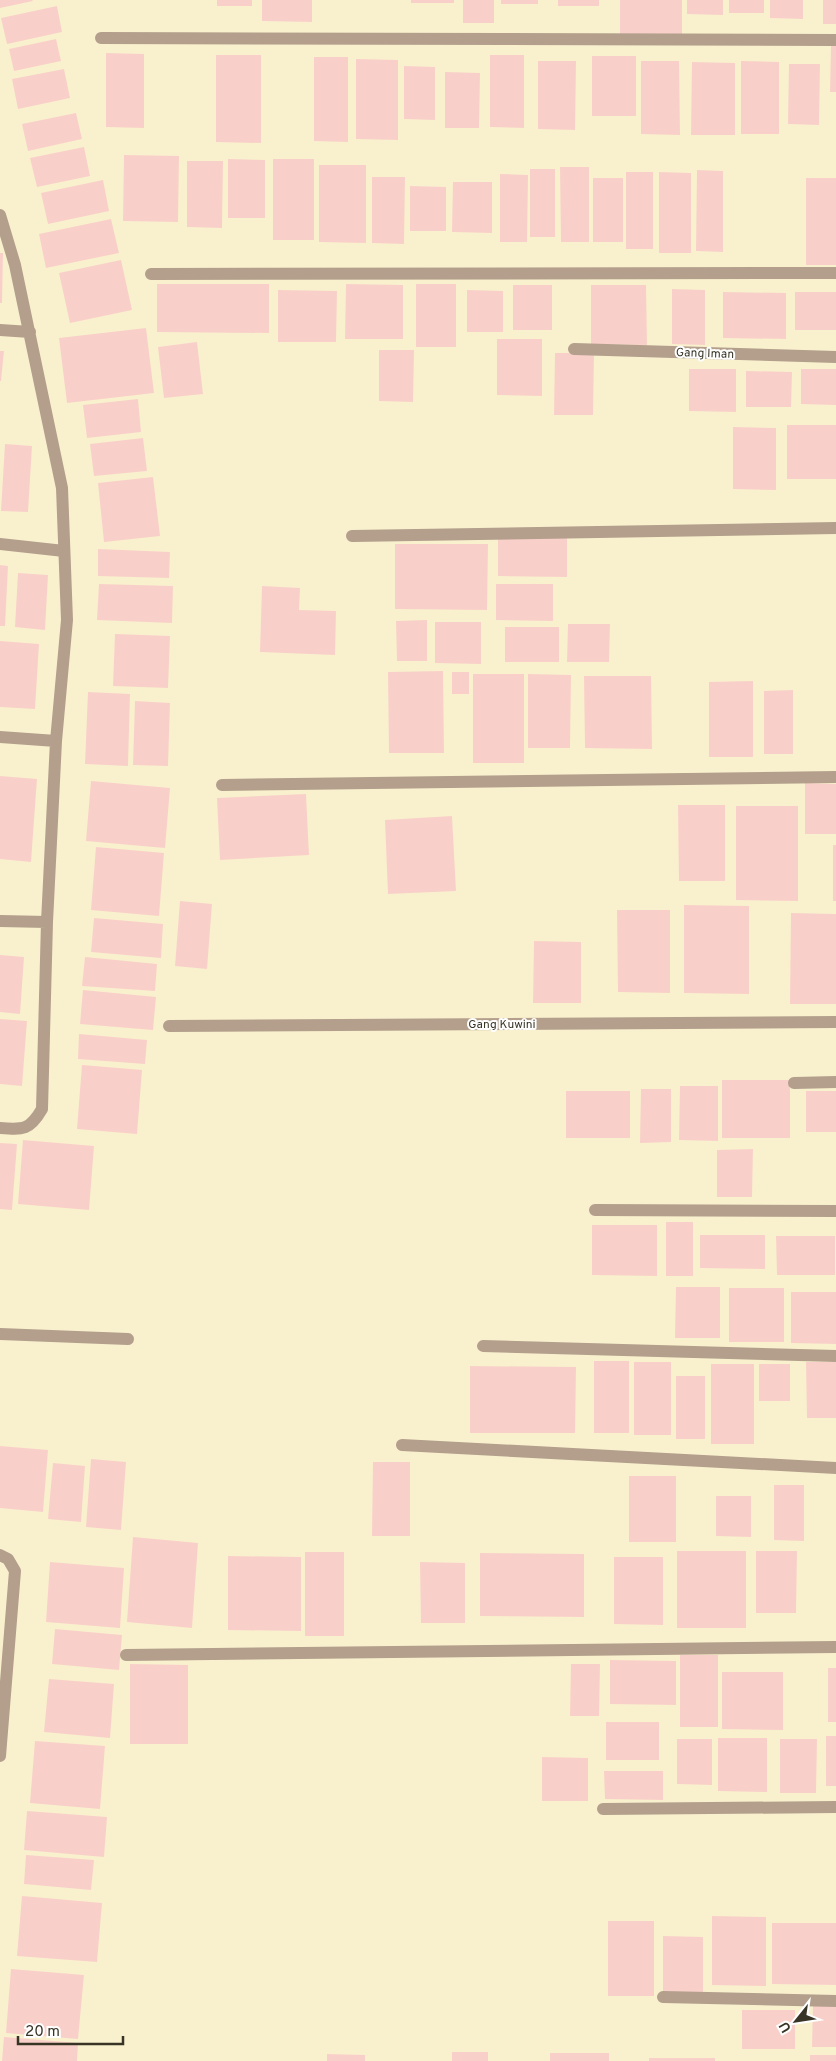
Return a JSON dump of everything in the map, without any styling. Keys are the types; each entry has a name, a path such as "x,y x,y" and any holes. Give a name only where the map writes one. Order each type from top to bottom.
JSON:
{"street":[{"path":"101,38 836,40"},
{"path":"0,215 15,265 62,488 66,620 56,741 47,922 42,1109 35,1122 21,1130 0,1128"},
{"path":"151,274 836,273"},
{"path":"0,330 30,332"},
{"name":"Gang Iman","path":"574,349 836,357"},
{"path":"352,536 836,528"},
{"path":"0,544 64,551"},
{"path":"0,737 56,741"},
{"path":"222,785 836,777"},
{"path":"0,920 47,922"},
{"name":"Gang Kuwini","path":"169,1026 836,1022"},
{"path":"794,1083 836,1082"},
{"path":"595,1210 836,1211"},
{"path":"0,1334 128,1339"},
{"path":"482,1346 836,1356"},
{"path":"402,1445 836,1468"},
{"path":"0,1556 8,1559 15,1571 0,1756"},
{"path":"126,1655 836,1647"},
{"path":"603,1809 836,1807"},
{"path":"664,1997 836,2002"}],"building":[{"path":"0,0 32,0 33,1 0,8"},
{"path":"217,0 252,0 252,6 217,6"},
{"path":"262,0 312,0 312,22 262,21"},
{"path":"411,0 454,0 454,3 411,3"},
{"path":"463,0 494,0 494,23 463,23"},
{"path":"501,0 538,0 538,4 501,4"},
{"path":"558,0 599,0 599,6 558,6"},
{"path":"620,0 682,0 682,34 620,34"},
{"path":"687,0 723,0 723,15 687,14"},
{"path":"729,0 764,0 764,13 729,13"},
{"path":"770,0 803,0 803,19 770,18"},
{"path":"823,0 836,0 836,24 823,24"},
{"path":"57,6 62,32 7,44 1,18"},
{"path":"56,39 61,61 14,71 9,49"},
{"path":"831,46 836,46 836,92 830,92"},
{"path":"106,53 144,54 144,128 106,127"},
{"path":"216,55 261,55 261,143 216,142"},
{"path":"490,55 524,55 524,128 490,127"},
{"path":"592,56 636,56 636,116 592,116"},
{"path":"314,57 348,57 348,142 314,141"},
{"path":"356,59 398,60 398,140 356,139"},
{"path":"538,61 576,61 575,130 538,129"},
{"path":"641,61 679,61 680,135 641,134"},
{"path":"741,61 779,62 779,134 741,134"},
{"path":"692,62 735,63 735,135 691,135"},
{"path":"789,64 820,64 819,125 788,124"},
{"path":"404,66 435,67 435,120 404,119"},
{"path":"64,69 70,98 18,109 12,79"},
{"path":"445,72 480,73 479,128 445,128"},
{"path":"76,113 82,139 28,151 22,124"},
{"path":"84,147 90,176 37,187 30,158"},
{"path":"124,155 179,156 178,222 123,221"},
{"path":"228,159 265,160 265,218 228,218"},
{"path":"273,159 314,159 314,240 273,240"},
{"path":"187,161 223,161 222,228 187,227"},
{"path":"319,165 366,165 366,243 319,242"},
{"path":"560,167 589,167 589,242 561,242"},
{"path":"530,169 555,169 555,237 530,237"},
{"path":"697,170 723,171 723,252 696,251"},
{"path":"626,172 653,172 653,249 626,249"},
{"path":"659,172 691,173 691,253 659,253"},
{"path":"500,174 528,175 527,242 500,242"},
{"path":"372,177 405,177 404,244 372,243"},
{"path":"593,178 623,178 623,242 593,242"},
{"path":"806,178 836,178 836,265 806,265"},
{"path":"103,180 109,211 48,224 41,193"},
{"path":"453,182 492,182 492,233 452,232"},
{"path":"410,186 446,187 446,231 410,231"},
{"path":"111,219 119,253 46,268 39,234"},
{"path":"0,253 3,253 2,303 0,303"},
{"path":"121,260 132,310 70,323 59,273"},
{"path":"157,284 269,284 269,333 157,332"},
{"path":"346,284 403,285 403,339 345,339"},
{"path":"416,284 456,284 456,347 416,347"},
{"path":"513,285 552,285 552,330 513,330"},
{"path":"591,285 646,285 647,345 591,344"},
{"path":"672,289 705,290 705,345 672,344"},
{"path":"278,290 337,291 336,342 278,342"},
{"path":"467,290 503,291 503,332 467,332"},
{"path":"723,292 786,293 786,339 723,338"},
{"path":"795,292 836,292 836,330 795,330"},
{"path":"146,328 154,393 67,403 59,338"},
{"path":"497,339 542,339 542,396 497,395"},
{"path":"197,342 203,394 164,398 158,347"},
{"path":"379,350 414,350 413,402 379,401"},
{"path":"0,351 4,351 1,381 0,381"},
{"path":"555,353 594,353 593,415 554,415"},
{"path":"689,369 736,369 736,412 689,411"},
{"path":"801,369 836,369 836,405 801,404"},
{"path":"746,371 792,372 791,407 746,407"},
{"path":"138,399 141,432 87,438 83,405"},
{"path":"787,425 836,425 836,479 787,479"},
{"path":"733,427 776,428 776,490 733,489"},
{"path":"143,438 147,471 94,476 90,444"},
{"path":"5,444 32,446 28,512 1,511"},
{"path":"153,477 160,536 104,542 98,483"},
{"path":"498,536 567,536 567,577 498,576"},
{"path":"395,544 488,544 487,610 395,609"},
{"path":"98,549 170,552 169,578 98,576"},
{"path":"0,565 8,566 5,626 0,626"},
{"path":"18,573 48,575 45,630 15,627"},
{"path":"99,584 173,586 172,623 97,620"},
{"path":"496,584 553,584 553,621 496,620"},
{"path":"262,586 300,588 299,610 336,611 335,655 260,652"},
{"path":"427,620 427,661 397,661 396,621"},
{"path":"435,622 481,622 481,664 435,663"},
{"path":"568,624 610,624 609,662 567,662"},
{"path":"505,627 559,627 559,662 505,662"},
{"path":"115,634 170,636 168,688 113,686"},
{"path":"0,641 39,644 35,709 0,707"},
{"path":"443,671 444,753 389,753 388,672"},
{"path":"452,672 469,672 469,694 452,694"},
{"path":"473,674 524,674 524,763 473,763"},
{"path":"528,674 571,675 570,748 528,748"},
{"path":"584,676 651,676 652,749 585,748"},
{"path":"753,681 753,757 709,757 709,682"},
{"path":"793,690 793,754 764,754 764,691"},
{"path":"88,692 130,694 128,766 85,764"},
{"path":"135,701 170,703 168,766 133,765"},
{"path":"0,776 37,779 31,862 0,859"},
{"path":"91,781 170,788 165,848 86,841"},
{"path":"805,783 836,784 836,834 805,834"},
{"path":"306,794 309,855 220,860 217,798"},
{"path":"678,805 725,805 725,881 679,881"},
{"path":"736,806 798,806 798,901 736,900"},
{"path":"452,816 456,891 388,894 385,820"},
{"path":"833,845 836,845 836,901 833,901"},
{"path":"96,847 164,853 159,916 91,910"},
{"path":"180,901 212,904 207,969 175,966"},
{"path":"684,905 749,906 749,994 684,993"},
{"path":"617,910 670,910 670,993 618,992"},
{"path":"791,913 836,914 836,1004 790,1004"},
{"path":"94,918 163,924 161,958 91,952"},
{"path":"534,941 581,942 581,1003 533,1003"},
{"path":"0,955 24,957 20,1014 0,1012"},
{"path":"85,957 157,964 155,991 82,986"},
{"path":"83,990 156,997 153,1030 80,1024"},
{"path":"0,1019 27,1021 22,1086 0,1084"},
{"path":"79,1034 147,1040 145,1064 78,1059"},
{"path":"82,1065 142,1070 137,1134 77,1129"},
{"path":"722,1080 790,1080 790,1138 722,1138"},
{"path":"680,1086 718,1086 718,1141 679,1140"},
{"path":"641,1089 671,1089 671,1142 640,1143"},
{"path":"566,1091 630,1091 630,1138 566,1138"},
{"path":"806,1091 836,1091 836,1132 806,1132"},
{"path":"23,1140 94,1146 89,1210 18,1204"},
{"path":"0,1143 17,1144 12,1210 0,1209"},
{"path":"753,1149 752,1197 717,1197 717,1150"},
{"path":"666,1222 693,1222 693,1276 666,1276"},
{"path":"592,1225 657,1225 657,1276 592,1275"},
{"path":"700,1235 765,1235 765,1269 700,1268"},
{"path":"776,1236 835,1236 835,1275 777,1275"},
{"path":"676,1287 720,1287 720,1338 675,1338"},
{"path":"729,1288 784,1288 784,1342 729,1342"},
{"path":"791,1292 836,1292 836,1344 791,1343"},
{"path":"594,1361 629,1361 629,1433 594,1433"},
{"path":"634,1362 671,1362 671,1435 634,1435"},
{"path":"806,1362 836,1362 836,1418 807,1418"},
{"path":"711,1364 754,1364 754,1444 711,1444"},
{"path":"759,1364 790,1364 790,1401 759,1401"},
{"path":"470,1366 576,1367 575,1433 470,1433"},
{"path":"676,1376 705,1376 705,1439 676,1439"},
{"path":"0,1446 48,1450 43,1512 0,1508"},
{"path":"91,1459 126,1462 121,1530 86,1527"},
{"path":"373,1462 410,1462 410,1536 372,1536"},
{"path":"53,1463 85,1466 81,1522 48,1519"},
{"path":"629,1476 676,1476 676,1542 629,1542"},
{"path":"774,1485 804,1485 804,1541 774,1540"},
{"path":"716,1496 751,1496 751,1537 716,1536"},
{"path":"133,1537 198,1543 192,1628 127,1622"},
{"path":"677,1551 746,1551 746,1628 677,1628"},
{"path":"756,1551 797,1551 796,1613 756,1613"},
{"path":"305,1552 344,1552 344,1636 305,1636"},
{"path":"480,1553 584,1554 584,1617 480,1616"},
{"path":"228,1556 301,1557 301,1631 228,1630"},
{"path":"614,1557 663,1557 663,1625 614,1624"},
{"path":"50,1562 124,1568 120,1628 46,1622"},
{"path":"420,1562 465,1563 465,1623 421,1623"},
{"path":"55,1629 122,1635 119,1670 52,1664"},
{"path":"680,1655 718,1655 718,1727 680,1727"},
{"path":"610,1660 676,1661 676,1705 610,1704"},
{"path":"130,1664 188,1665 188,1744 130,1744"},
{"path":"571,1664 600,1664 599,1716 570,1716"},
{"path":"828,1668 836,1668 836,1722 828,1722"},
{"path":"722,1672 783,1672 783,1730 722,1729"},
{"path":"49,1679 114,1684 110,1738 44,1732"},
{"path":"606,1722 659,1722 659,1760 606,1760"},
{"path":"826,1736 836,1736 836,1786 826,1786"},
{"path":"718,1738 767,1738 767,1792 718,1791"},
{"path":"677,1739 712,1739 712,1785 677,1784"},
{"path":"780,1739 817,1739 816,1793 780,1793"},
{"path":"35,1741 105,1746 100,1809 30,1803"},
{"path":"542,1757 588,1758 588,1801 542,1801"},
{"path":"604,1771 663,1771 663,1800 605,1799"},
{"path":"27,1811 107,1817 104,1857 24,1850"},
{"path":"26,1855 94,1860 91,1890 24,1884"},
{"path":"22,1896 102,1903 97,1962 17,1956"},
{"path":"712,1916 766,1917 766,1986 712,1985"},
{"path":"608,1921 654,1921 654,1996 608,1996"},
{"path":"772,1923 836,1923 836,1985 772,1984"},
{"path":"663,1936 703,1937 703,1993 663,1992"},
{"path":"11,1969 84,1975 78,2039 6,2033"},
{"path":"813,2004 836,2004 836,2047 812,2047"},
{"path":"742,2010 795,2010 795,2049 742,2049"},
{"path":"4,2037 78,2043 77,2061 2,2061"},
{"path":"452,2052 488,2052 488,2061 452,2061"},
{"path":"550,2053 609,2053 609,2061 550,2061"},
{"path":"327,2054 365,2055 365,2061 327,2061"},
{"path":"810,2055 836,2055 836,2061 810,2061"},
{"path":"649,2058 715,2058 715,2061 649,2061"}]}
